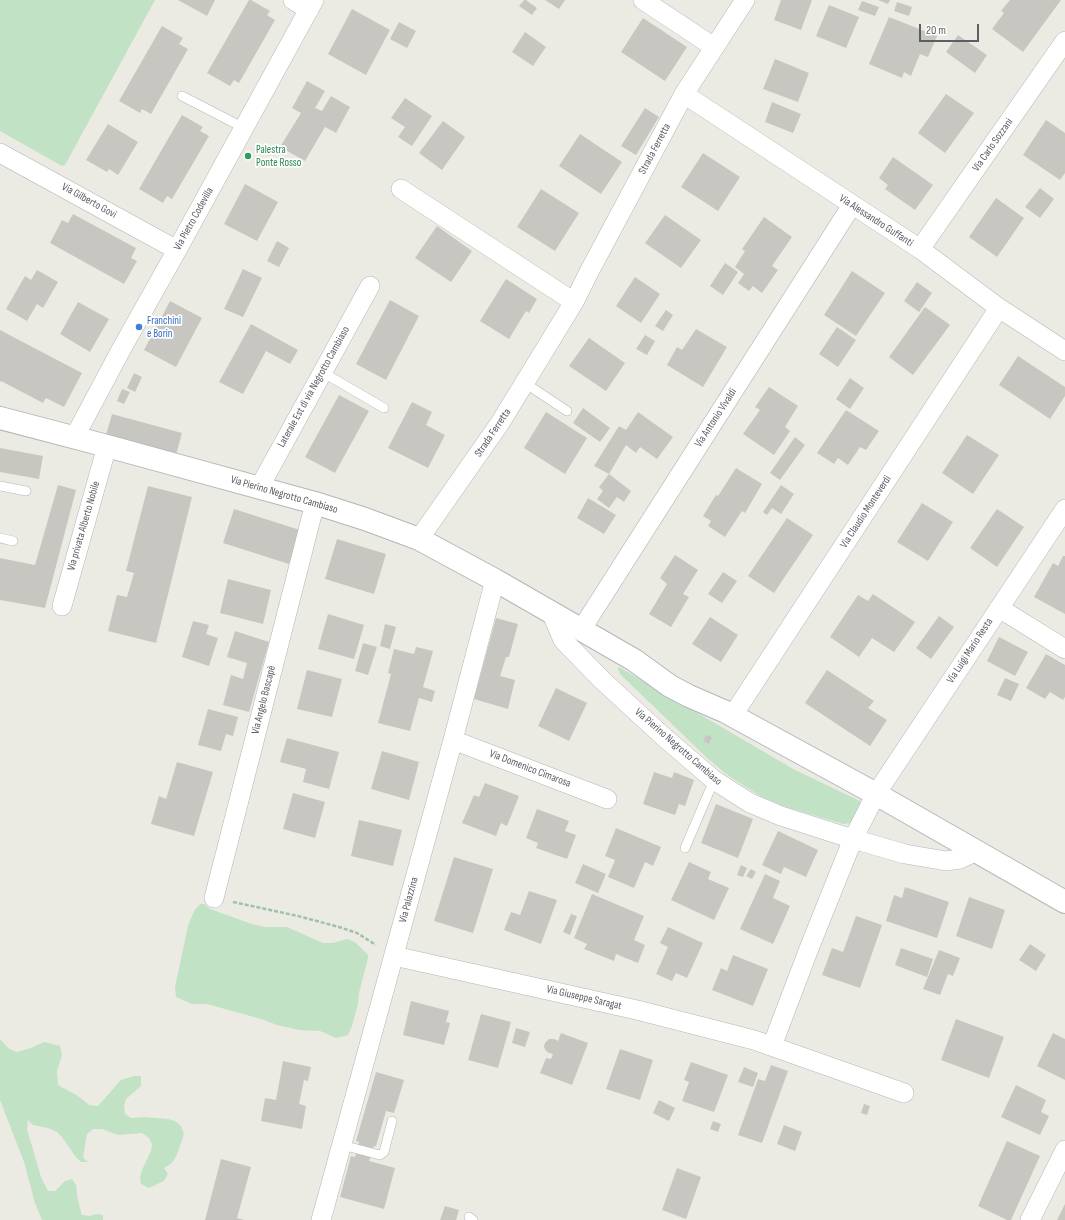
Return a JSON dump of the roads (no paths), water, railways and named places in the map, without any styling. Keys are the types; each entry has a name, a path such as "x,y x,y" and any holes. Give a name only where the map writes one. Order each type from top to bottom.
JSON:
{"street":[{"path":"292,0 312,5"},
{"path":"643,0 714,47"},
{"name":"Strada Ferretta","path":"419,539 500,423 574,302 684,94 745,0"},
{"name":"Via Pietro Codevilla","path":"74,438 122,348 312,5"},
{"name":"Via Carlo Sozzani","path":"920,249 1065,41"},
{"name":"Via Alessandro Guffanti","path":"684,94 920,249 999,308 1065,351"},
{"name":"Via Gilberto Govi","path":"0,152 177,250"},
{"path":"401,189 574,302"},
{"name":"Via Antonio Vivaldi","path":"580,630 852,205"},
{"name":"Laterale Est di via Negrotto Cambiaso","path":"259,488 370,286"},
{"name":"Via Claudio Monteverdi","path":"730,713 999,308"},
{"name":"Via Pierino Negrotto Cambiaso","path":"0,418 314,503 365,518 419,539 495,580 634,660 670,686 730,713 1065,902"},
{"name":"Via privata Alberto Nobile","path":"62,606 107,446"},
{"name":"Via Angelo Bascapè","path":"214,898 314,503"},
{"name":"Via Luigi Mario Resta","path":"876,794 1065,509"},
{"name":"Via Palazzina","path":"321,1220 453,740 495,580"},
{"path":"999,608 1065,649"},
{"name":"Via Pierino Negrotto Cambiaso","path":"552,614 563,640 602,680 665,738 714,780 750,803 853,839 905,854 946,861 960,859 977,851"},
{"name":"Via Domenico Cimarosa","path":"453,740 607,799"},
{"path":"772,1046 853,839 876,794"},
{"name":"Via Giuseppe Saragat","path":"394,956 637,1010 772,1046 904,1093"},
{"path":"1030,1220 1065,1150"}],"lane":[{"path":"182,96 244,128"},
{"path":"322,372 384,408"},
{"path":"525,383 568,411"},
{"path":"0,486 26,491"},
{"path":"0,538 13,541"},
{"path":"685,848 714,780"},
{"path":"342,1145 380,1155 384,1152 392,1121"}],"place":[{"name":"Palestra Ponte Rosso","path":"248,156"},
{"name":"Franchini e Borin","path":"139,327"}]}
